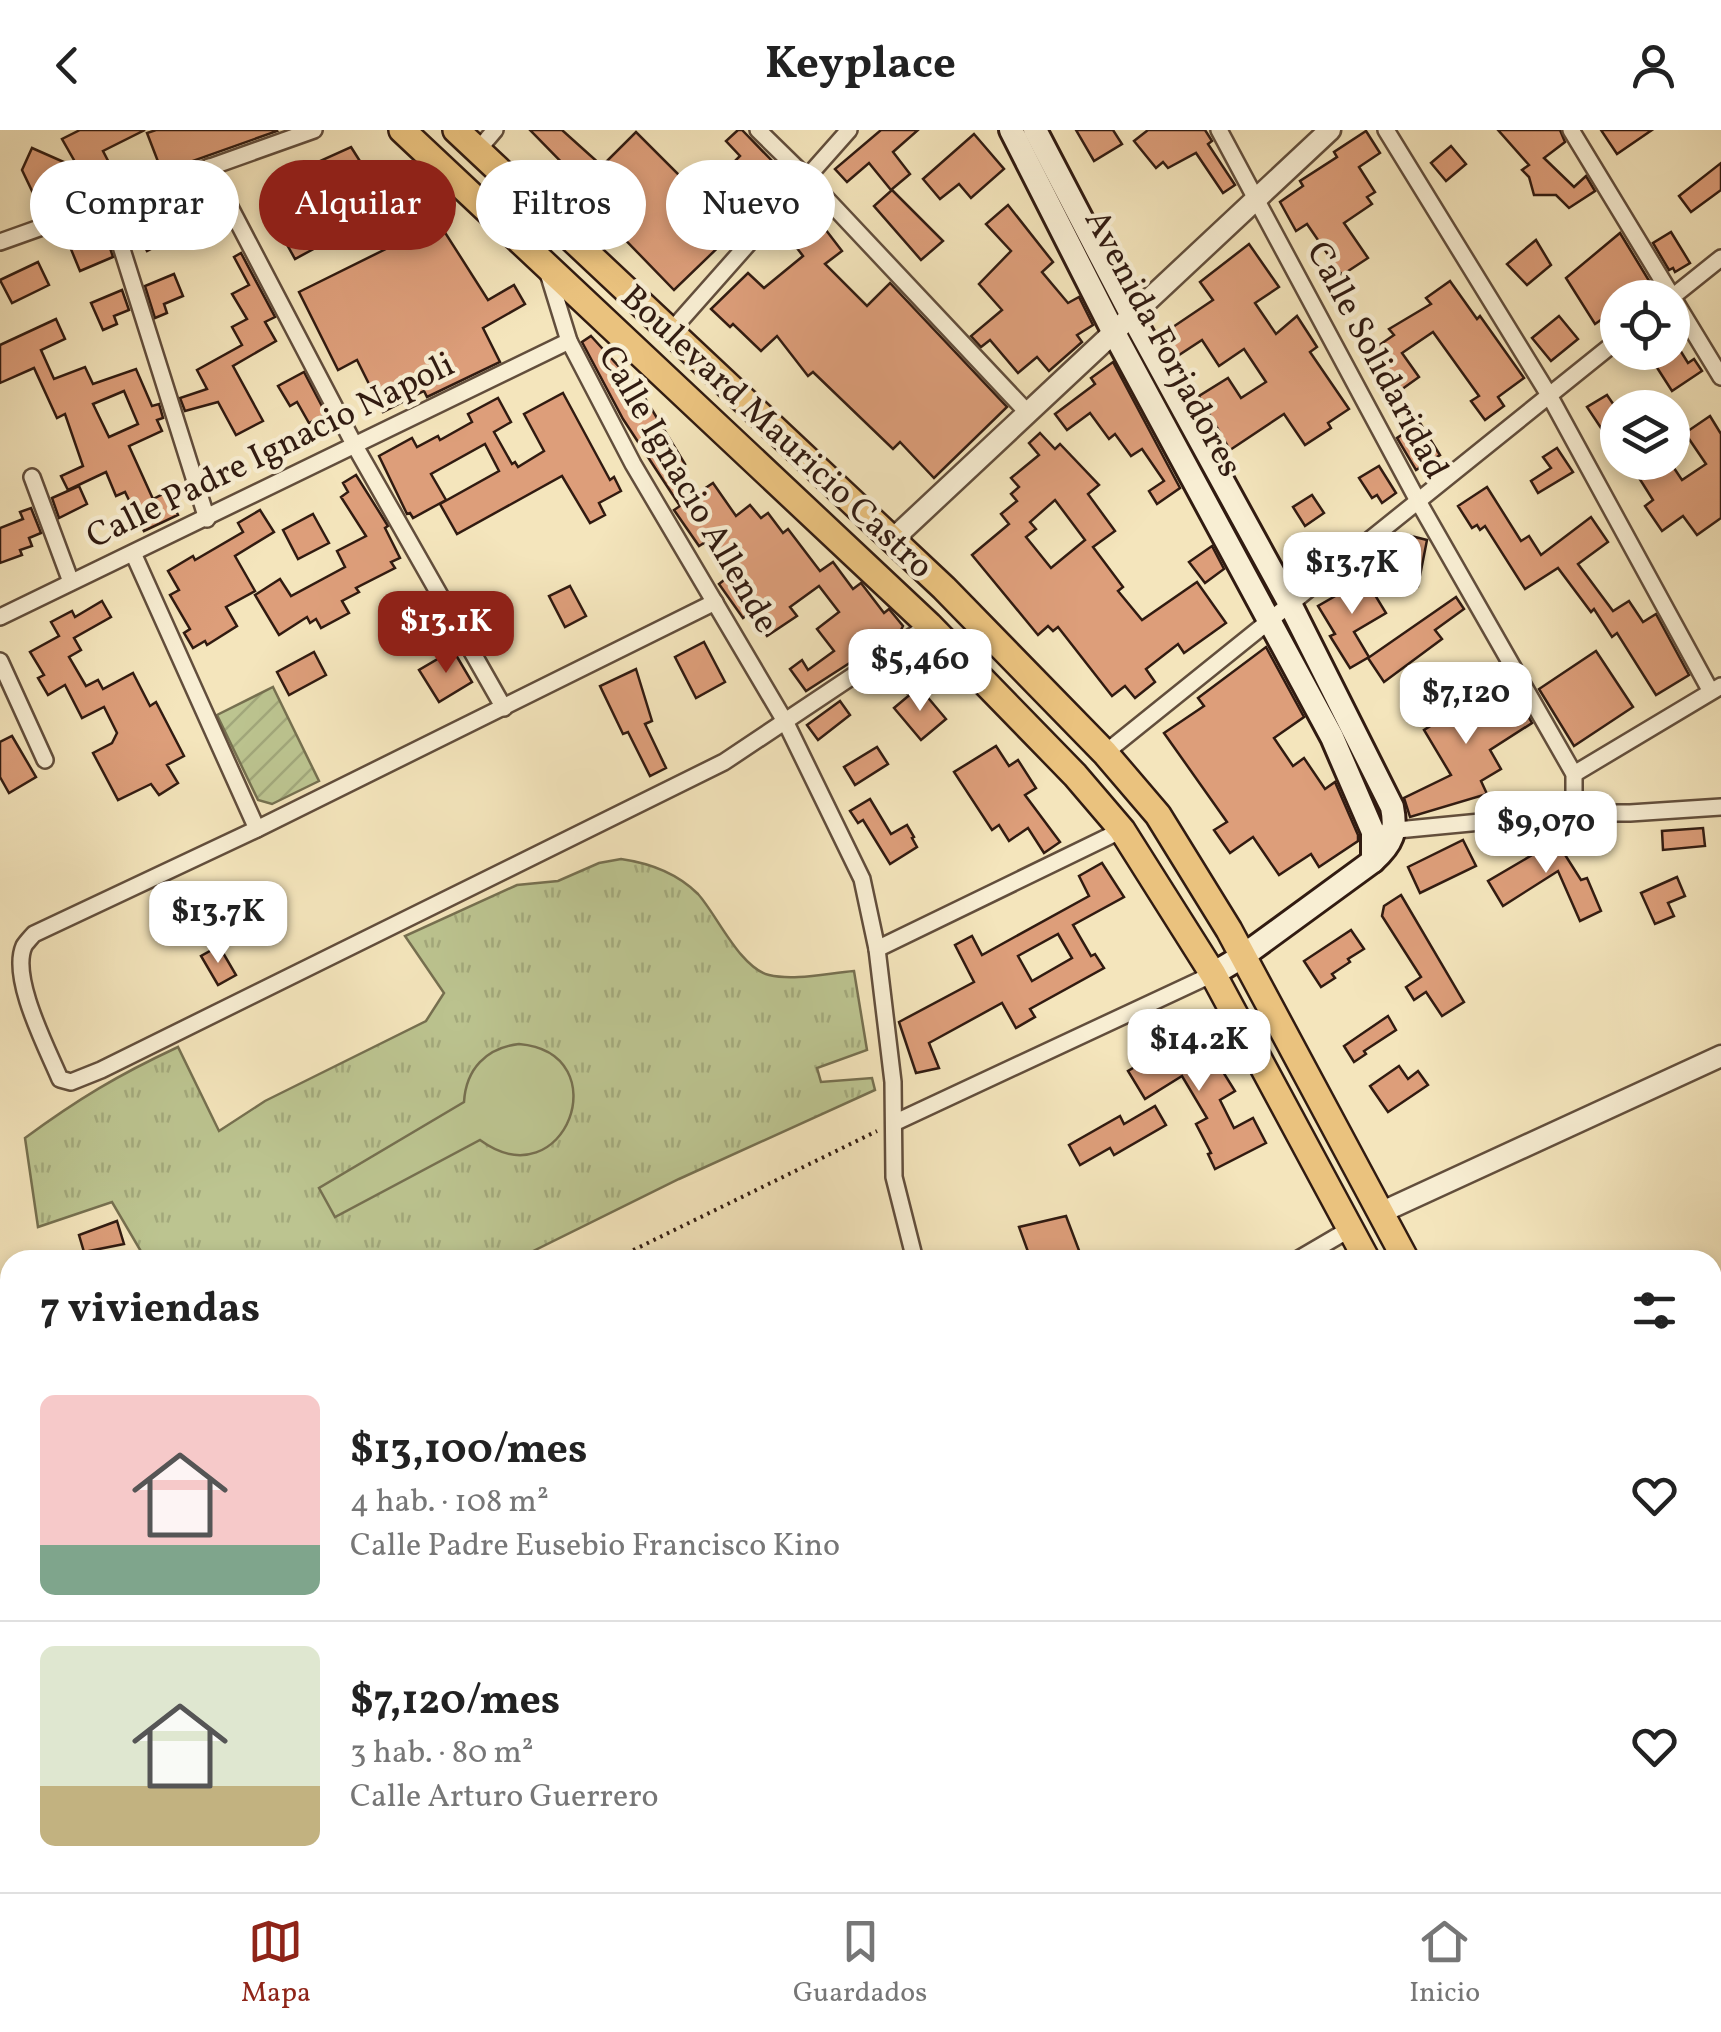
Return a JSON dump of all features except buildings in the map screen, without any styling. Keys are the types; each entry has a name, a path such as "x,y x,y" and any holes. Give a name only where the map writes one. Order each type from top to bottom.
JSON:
{"main road":[{"name":"Boulevard Mauricio Castro","path":"402,130 929,625 1075,775 1122,830 1212,974 1361,1250"},
{"name":"Boulevard Mauricio Castro","path":"456,130 487,140 671,331 892,540 1105,753 1158,815 1243,956 1400,1250"},
{"name":"Avenida Forjadores","path":"1011,130 1113,331 1384,831"},
{"name":"Avenida Forjadores","path":"1036,130 1131,314 1290,604 1392,807 1384,831"},
{"path":"1212,974 1243,956 1373,861 1388,848 1384,831"}],"street":[{"path":"226,160 314,130"},
{"path":"758,130 789,160"},
{"path":"822,160 849,130"},
{"name":"Calle Solidaridad","path":"1220,130 1418,501 1574,774"},
{"path":"892,540 1330,130"},
{"path":"1386,130 1550,395 1716,688 1574,774 1574,813"},
{"path":"1571,130 1662,280"},
{"path":"835,208 1027,412"},
{"path":"239,224 355,446 504,708"},
{"path":"0,242 30,232"},
{"path":"122,250 207,519"},
{"path":"671,331 742,250"},
{"path":"1690,283 1721,258"},
{"name":"Calle Ignacio Allende","path":"544,261 568,342 634,464 786,723 862,878 877,948 893,1082 894,1177 912,1250"},
{"path":"1690,326 1721,377"},
{"name":"Calle Padre Ignacio Napoli","path":"0,617 568,342"},
{"path":"1105,753 1600,355"},
{"path":"32,476 71,582"},
{"path":"133,552 257,829"},
{"path":"715,602 257,829 34,934 24,945 20,966 26,995 60,1079 71,1082 706,771 786,723 929,625"},
{"path":"0,661 45,760"},
{"path":"1384,831 1574,813 1721,806"},
{"path":"877,948 1122,830"},
{"path":"894,1122 1212,974"},
{"path":"1380,1213 1721,1056"},
{"path":"1313,1250 1350,1229"}],"path":[{"path":"633,1250 894,1122"}],"green space":[{"path":"273,687 319,781 272,804 258,800 217,715"},
{"path":"621,859 642,863 681,880 698,894 748,962 769,975 854,971 867,1050 817,1068 821,1082 872,1078 875,1090 535,1250 140,1250 112,1202 38,1227 25,1138 81,1099 178,1047 219,1131 265,1101 426,1021 444,993 405,936 517,885 558,881 599,863"},
{"path":"519,1044 550,1053 567,1072 573,1095 569,1119 556,1139 536,1152 510,1154 480,1140 335,1217 319,1188 464,1102 469,1080 480,1062 497,1050"}]}
